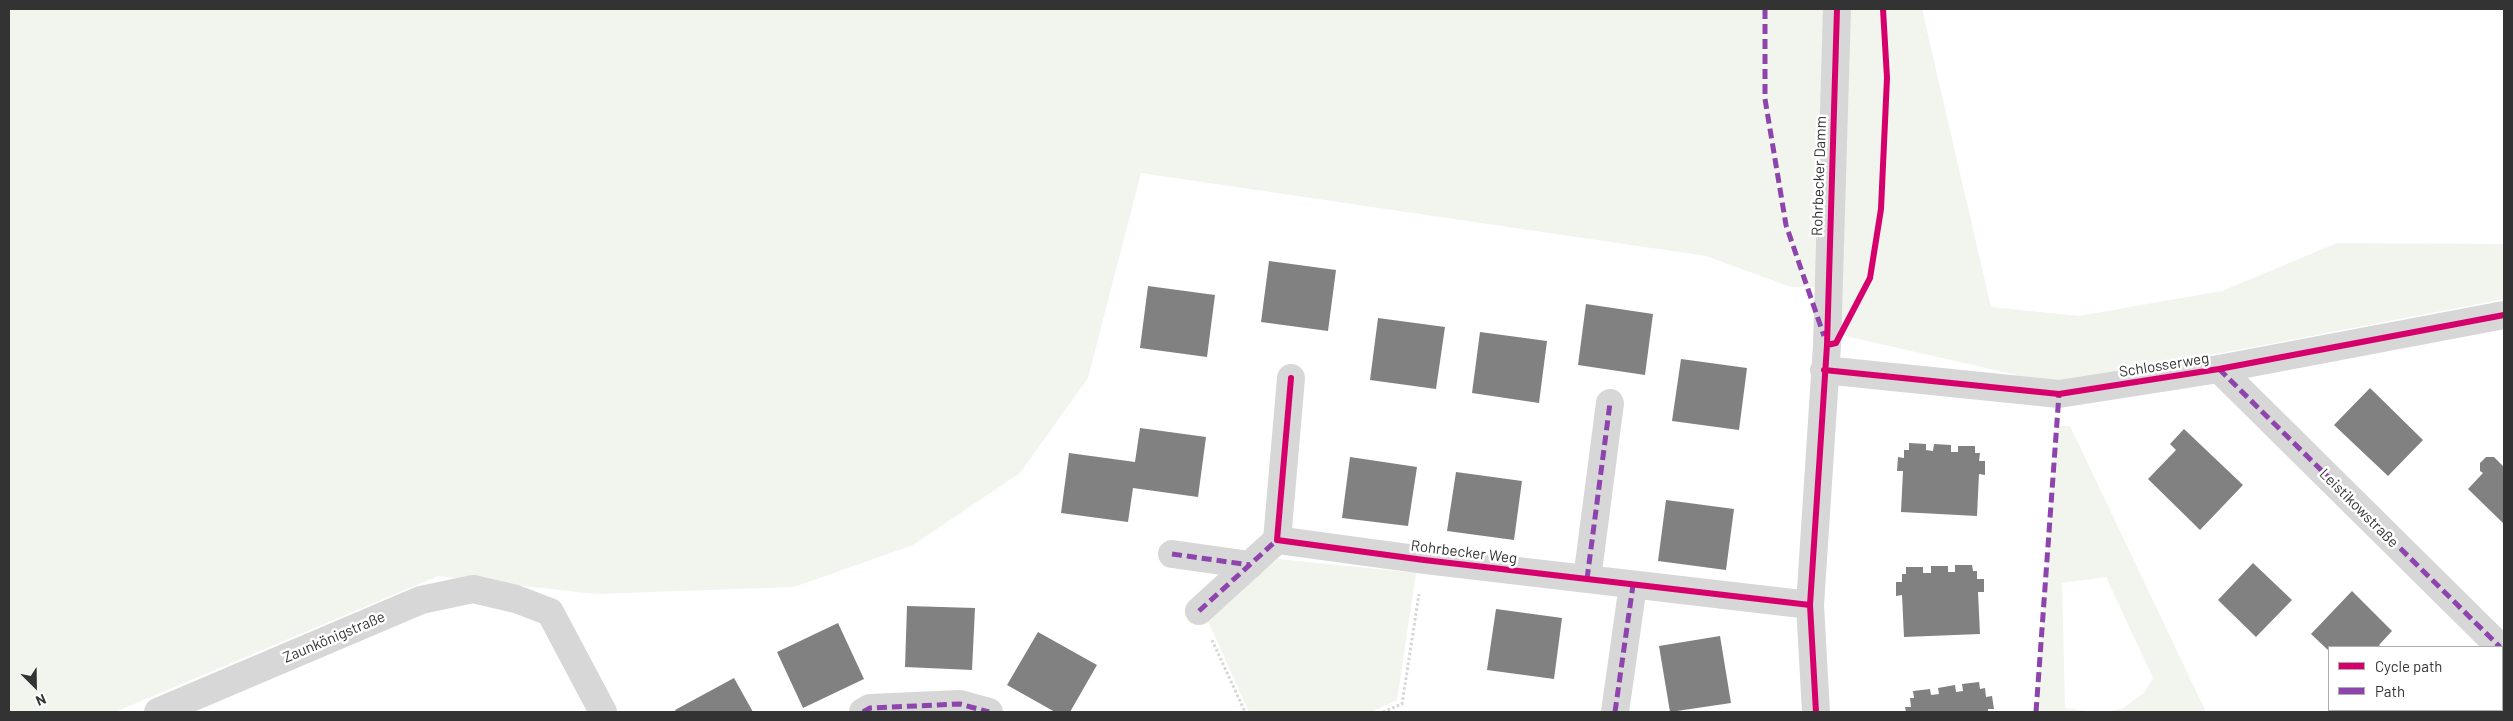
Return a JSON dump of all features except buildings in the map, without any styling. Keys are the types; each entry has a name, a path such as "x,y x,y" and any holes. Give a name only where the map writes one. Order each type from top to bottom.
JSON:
{"street":[{"name":"Rohrbecker Damm","path":"1825,357 1837,9"},
{"name":"Schlosserweg","path":"1825,357 2059,394 2219,369 2504,315"},
{"path":"1816,712 1810,605 1825,357"},
{"name":"Leistikowstraße","path":"2219,369 2498,646"},
{"path":"1199,611 1277,540 1292,378"},
{"path":"1587,579 1610,403"},
{"name":"Rohrbecker Weg","path":"1277,540 1424,560 1810,605"},
{"path":"1172,554 1250,565"},
{"path":"1615,712 1633,585"},
{"name":"Zaunkönigstraße","path":"158,712 422,600 473,588 516,599 550,612 603,712"},
{"path":"863,712 870,708 960,704 990,712"}],"path":[{"path":"1383,712 1402,704 1424,560"},
{"path":"1199,611 1244,712"}],"shaded area":[{"path":"9,9 1922,9 1991,307 2079,316 2222,291 2337,243 2504,244 2504,299 2254,347 2052,383 1832,333 1814,287 1791,287 1706,256 1141,173 1088,378 1020,473 913,545 794,587 595,594 438,576 115,712 9,712"},
{"path":"2057,426 2070,426 2206,712 2107,712 2123,708 2144,693 2153,678 2106,577 2062,583 2065,708 2096,712 2036,712"},
{"path":"1278,559 1416,573 1397,700 1371,712 1249,712 1206,617"}],"marked path":[{"path":"1765,9 1765,99 1786,225 1824,336"},
{"path":"2219,369 2499,646"},
{"path":"2036,712 2059,394"},
{"path":"1587,579 1610,403"},
{"path":"1199,611 1277,540"},
{"path":"1172,554 1250,565"},
{"path":"1615,712 1633,585"},
{"path":"863,712 870,708 960,704 989,712"}],"cycle path":[{"path":"1816,712 1810,605 1827,345 1837,9"},
{"path":"1827,345 1836,343 1870,278 1881,209 1887,78 1883,9"},
{"path":"1824,370 2059,394 2219,369 2504,315"},
{"path":"1291,378 1277,540 1424,560 1810,605"}]}
